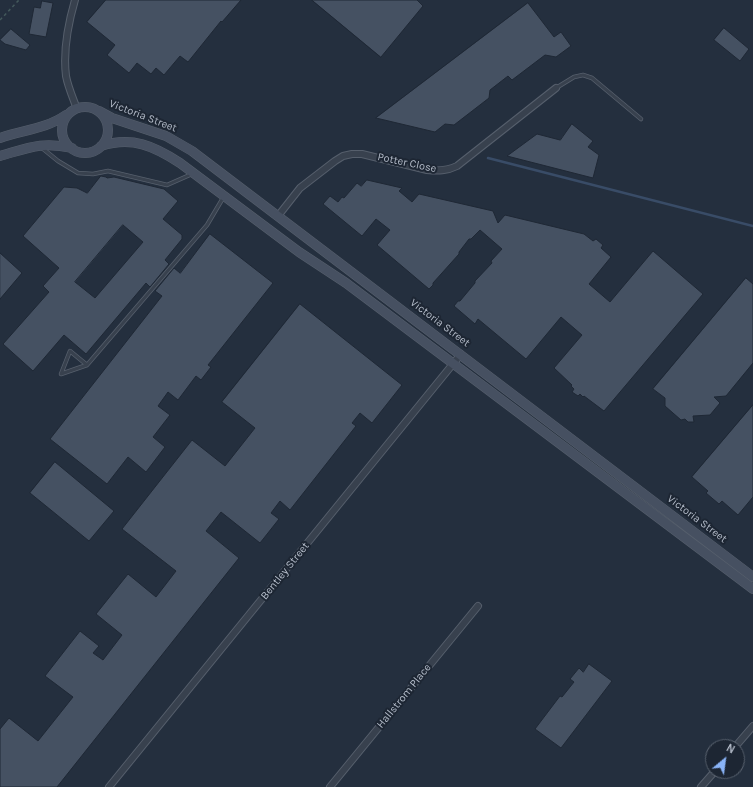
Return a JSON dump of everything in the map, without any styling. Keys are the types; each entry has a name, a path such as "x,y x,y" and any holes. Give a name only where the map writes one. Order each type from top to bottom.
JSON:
{"main road":[{"path":"0,138 48,126 74,110 84,107 99,111 104,116 108,128 108,135 101,146 90,152 83,152 57,144 37,145 0,156"},
{"path":"72,148 67,143 62,130 66,117 74,110"},
{"name":"Victoria Street","path":"99,111 112,118 152,131 179,143 197,155 753,577"},
{"name":"Victoria Street","path":"101,146 122,142 143,144 166,154 299,252 346,283 753,589"}],"street":[{"path":"74,110 66,77 66,60 67,37 75,0"},
{"name":"Potter Close","path":"278,216 300,188 343,156 362,154 427,170 437,171 448,170 457,166 556,88"},
{"name":"Bentley Street","path":"109,787 461,354"},
{"name":"Hallstrom Place","path":"330,787 478,606"},
{"path":"742,739 753,726"},
{"path":"702,787 708,779"}],"lane":[{"path":"556,88 574,76 583,75 592,78 641,119"},
{"path":"37,145 58,161 78,173 93,174 108,171 167,185 194,174"},
{"path":"87,365 70,351 61,374 87,365 207,225 224,196"}],"path":[{"path":"0,20 19,0"}],"building":[{"path":"106,0 241,0 222,22 221,21 188,62 180,56 164,75 156,68 151,74 137,63 129,73 107,55 115,45 87,22"},
{"path":"312,0 417,0 423,6 381,57"},
{"path":"42,1 53,3 46,37 29,34 34,7 40,8"},
{"path":"528,3 554,37 561,32 571,46 556,57 545,55 512,80 508,76 490,90 489,98 454,125 445,124 435,132 376,118"},
{"path":"724,28 749,49 740,61 714,40"},
{"path":"11,29 30,45 26,50 5,44 0,40"},
{"path":"572,124 593,141 588,147 599,155 593,178 507,156 537,134 560,140"},
{"path":"101,176 107,178 114,177 164,189 178,201 163,219 182,235 182,239 165,260 169,264 150,287 146,283 86,354 64,335 33,371 3,344 49,292 43,286 59,268 23,236 64,187 77,188 87,193","holes":["123,225 143,242 95,298 75,282"]},
{"path":"367,180 402,188 399,191 412,202 419,194 493,211 498,223 505,215 584,234 593,241 596,239 603,245 601,248 611,257 589,284 610,302 653,251 703,294 604,411 584,396 583,397 580,394 578,396 572,392 574,389 571,386 572,385 554,368 582,335 561,317 526,359 478,319 475,324 454,306 492,263 491,261 502,249 480,230 471,239 469,239 459,254 429,289 377,245 390,230 376,219 362,236 323,204 330,196 338,202 342,197 344,198 357,183 361,186"},
{"path":"210,234 273,283 208,365 211,367 201,380 196,376 178,400 168,392 158,406 170,415 153,437 165,447 146,472 128,457 107,484 50,439 162,296 155,291 174,268 180,273"},
{"path":"0,253 22,273 0,299"},
{"path":"746,278 753,284 753,363 726,396 714,397 720,403 710,415 693,416 694,422 688,422 685,419 681,420 665,406 665,398 653,389"},
{"path":"300,304 402,385 372,423 360,413 352,423 356,426 290,510 280,501 271,513 279,519 260,543 221,512 206,531 239,558 57,787 0,787 0,729 9,718 38,741 73,697 45,676 80,631 99,646 93,653 103,660 122,635 96,614 128,574 156,597 176,571 122,529 192,440 225,466 255,428 222,402"},
{"path":"753,405 753,497 738,515 722,501 719,504 706,493 708,491 692,477"},
{"path":"55,462 114,511 89,541 30,493"},
{"path":"589,664 612,681 561,748 535,729 560,696 562,697 574,682 570,679 579,668 583,672"}],"waterway":[{"path":"488,158 753,226"}]}
